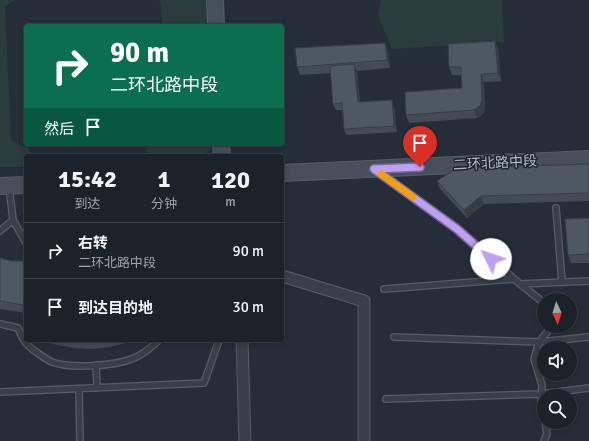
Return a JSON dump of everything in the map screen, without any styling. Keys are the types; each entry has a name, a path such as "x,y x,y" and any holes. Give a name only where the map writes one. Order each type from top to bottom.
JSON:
{"main road":[{"path":"215,0 216,24"},
{"name":"二环北路中段","path":"284,173 589,159"},
{"path":"5,186 24,185"}],"street":[{"path":"284,277 364,302 364,441"},
{"path":"242,342 245,441"}],"lane":[{"path":"374,169 457,229 537,297"},
{"path":"5,186 13,220 24,239"},
{"path":"556,208 562,282"},
{"path":"0,231 13,220"},
{"path":"384,289 514,279"},
{"path":"520,284 589,281"},
{"path":"0,324 18,328 24,339"},
{"path":"540,341 546,333"},
{"path":"394,337 537,342"},
{"path":"549,341 589,337"},
{"path":"25,342 51,362 90,366 116,363 134,358 153,347 157,342"},
{"path":"2,391 204,383 218,342"},
{"path":"537,349 534,359 537,369"},
{"path":"96,365 97,388"},
{"path":"577,390 589,388"},
{"path":"79,389 80,441"},
{"path":"386,399 537,394"},
{"path":"544,441 547,434 546,429"}],"shaded area":[{"path":"0,0 15,0 5,6 11,140 27,147 31,154 24,154 24,167 0,167"},
{"path":"159,0 208,0 209,24 162,24 161,6"},
{"path":"381,0 502,0 504,42 392,49 378,15"},
{"path":"153,146 213,147 204,154 148,154 145,149"}],"building":[{"path":"495,41 498,73 481,74 482,100 480,106 474,110 406,115 405,92 462,88 461,67 449,67 448,44"},
{"path":"385,43 387,60 297,67 295,48"},
{"path":"354,64 358,102 392,100 394,126 344,129 342,103 333,104 330,66"},
{"path":"589,164 589,193 481,196 464,210 437,181 457,168"},
{"path":"589,218 589,254 568,255 565,219"},
{"path":"0,258 11,261 24,261 23,305 0,301"}],"slow traffic":[{"path":"381,174 413,197"}],"route":[{"path":"420,167 374,169 457,229 491,259"}]}
